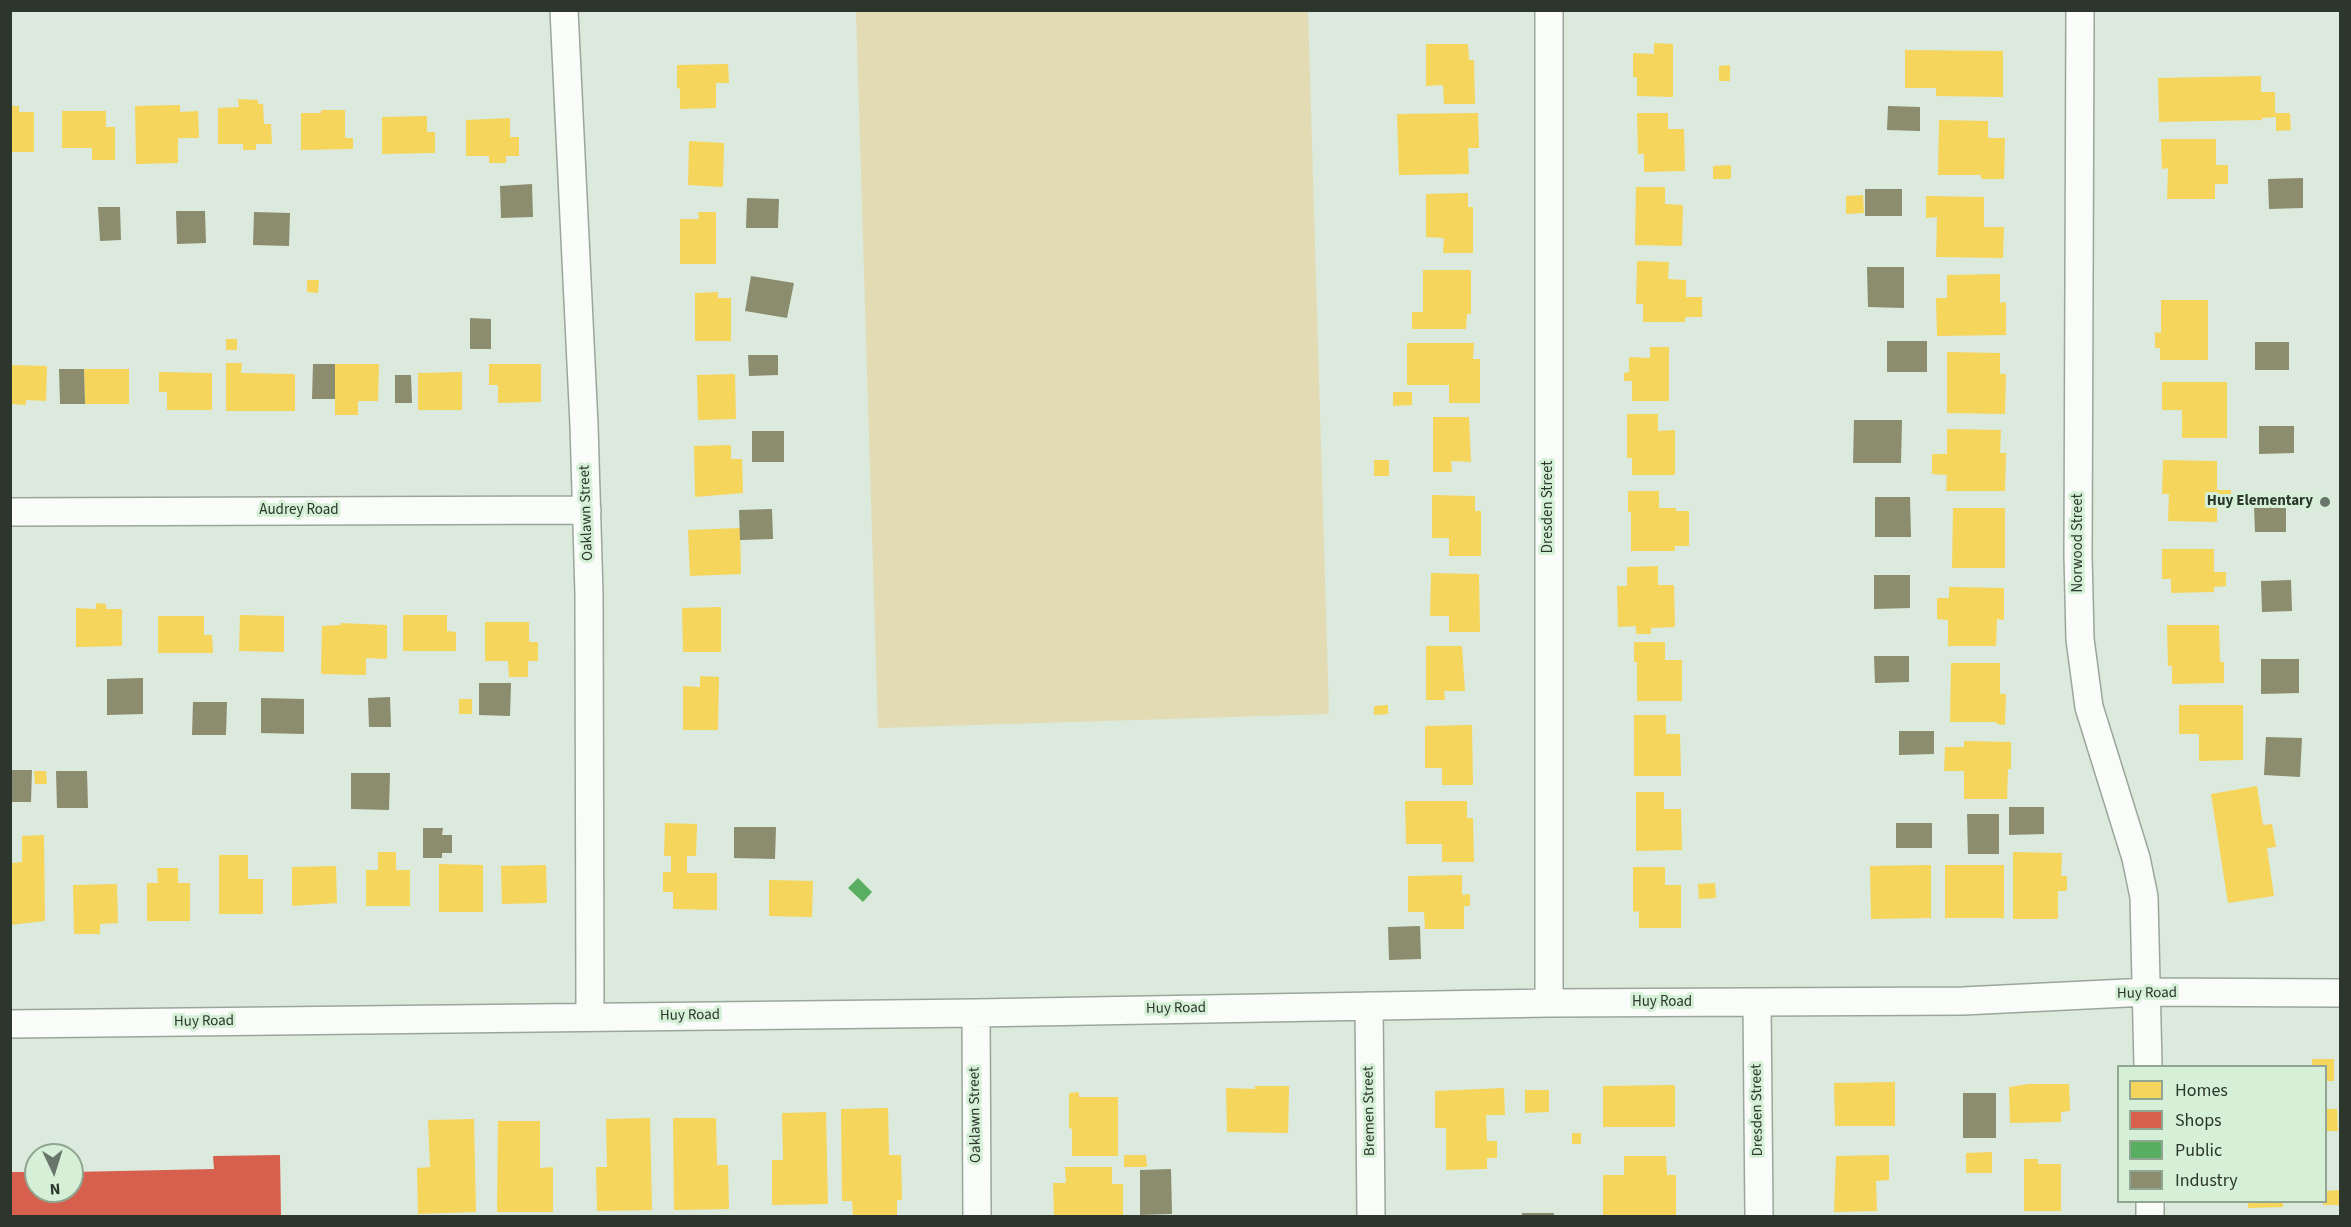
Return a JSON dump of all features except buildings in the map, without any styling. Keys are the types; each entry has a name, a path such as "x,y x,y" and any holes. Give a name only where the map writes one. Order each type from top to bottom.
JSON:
{"street":[{"name":"Oaklawn Street","path":"564,10 587,510 590,1017"},
{"name":"Dresden Street","path":"1549,10 1549,1003"},
{"name":"Norwood Street","path":"2080,10 2078,520 2080,639 2089,707 2136,858 2144,897 2148,1065"},
{"name":"Audrey Road","path":"10,512 587,510"},
{"name":"Huy Road","path":"10,1024 976,1013 1549,1003 1963,1001 2148,992 2340,993"},
{"name":"Dresden Street","path":"1756,1003 1760,1216"},
{"name":"Bremen Street","path":"1369,1006 1371,1216"},
{"name":"Oaklawn Street","path":"976,1013 977,1216"}],"shaded area":[{"path":"856,11 1308,11 1329,714 878,728"}],"place":[{"name":"Huy Elementary","path":"2325,502"}]}
